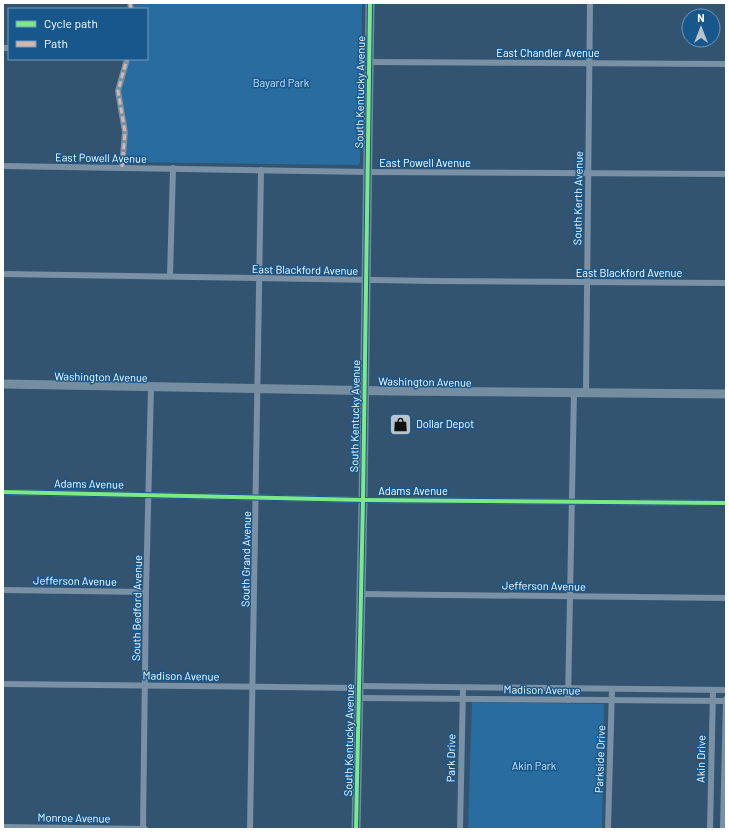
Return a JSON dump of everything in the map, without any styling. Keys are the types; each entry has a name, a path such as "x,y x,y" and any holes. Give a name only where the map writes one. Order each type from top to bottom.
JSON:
{"street":[{"name":"South Kentucky Avenue","path":"356,829 365,390 370,3"},
{"name":"South Kerth Avenue","path":"586,392 590,3"},
{"path":"122,167 125,132 118,91 127,60"},
{"name":"East Chandler Avenue","path":"369,62 726,64"},
{"name":"East Powell Avenue","path":"3,166 368,172 726,174"},
{"path":"170,276 173,168"},
{"name":"South Grand Avenue","path":"250,829 261,170"},
{"name":"East Blackford Avenue","path":"3,274 587,282 726,282"},
{"name":"Washington Avenue","path":"3,384 726,394"},
{"name":"South Bedford Avenue","path":"144,829 146,592 151,386"},
{"path":"568,700 574,392"},
{"name":"Adams Avenue","path":"3,492 148,494 363,500 726,503"},
{"name":"Jefferson Avenue","path":"3,590 146,592"},
{"name":"Jefferson Avenue","path":"361,594 726,598"},
{"name":"Madison Avenue","path":"3,684 726,690"},
{"name":"Park Drive","path":"460,829 463,688"},
{"name":"Parkside Drive","path":"608,829 612,689"},
{"name":"Akin Drive","path":"710,829 713,690"},
{"path":"723,829 726,697"},
{"name":"Madison Avenue","path":"359,698 726,701"},
{"name":"Monroe Avenue","path":"3,827 144,829"}],"green space":[{"name":"Bayard Park","path":"134,3 362,3 360,163 358,165 125,162 128,131 120,89 129,60 148,60 148,8 134,8"},
{"name":"Akin Park","path":"472,702 604,704 602,829 468,829"}],"marked path":[{"path":"130,3 131,8"},
{"path":"122,167 125,132 118,91 127,60"}],"cycle path":[{"path":"356,829 363,500 370,3"},
{"path":"3,492 363,500 726,503"}],"place":[{"name":"Dollar Depot","path":"401,424"}]}
